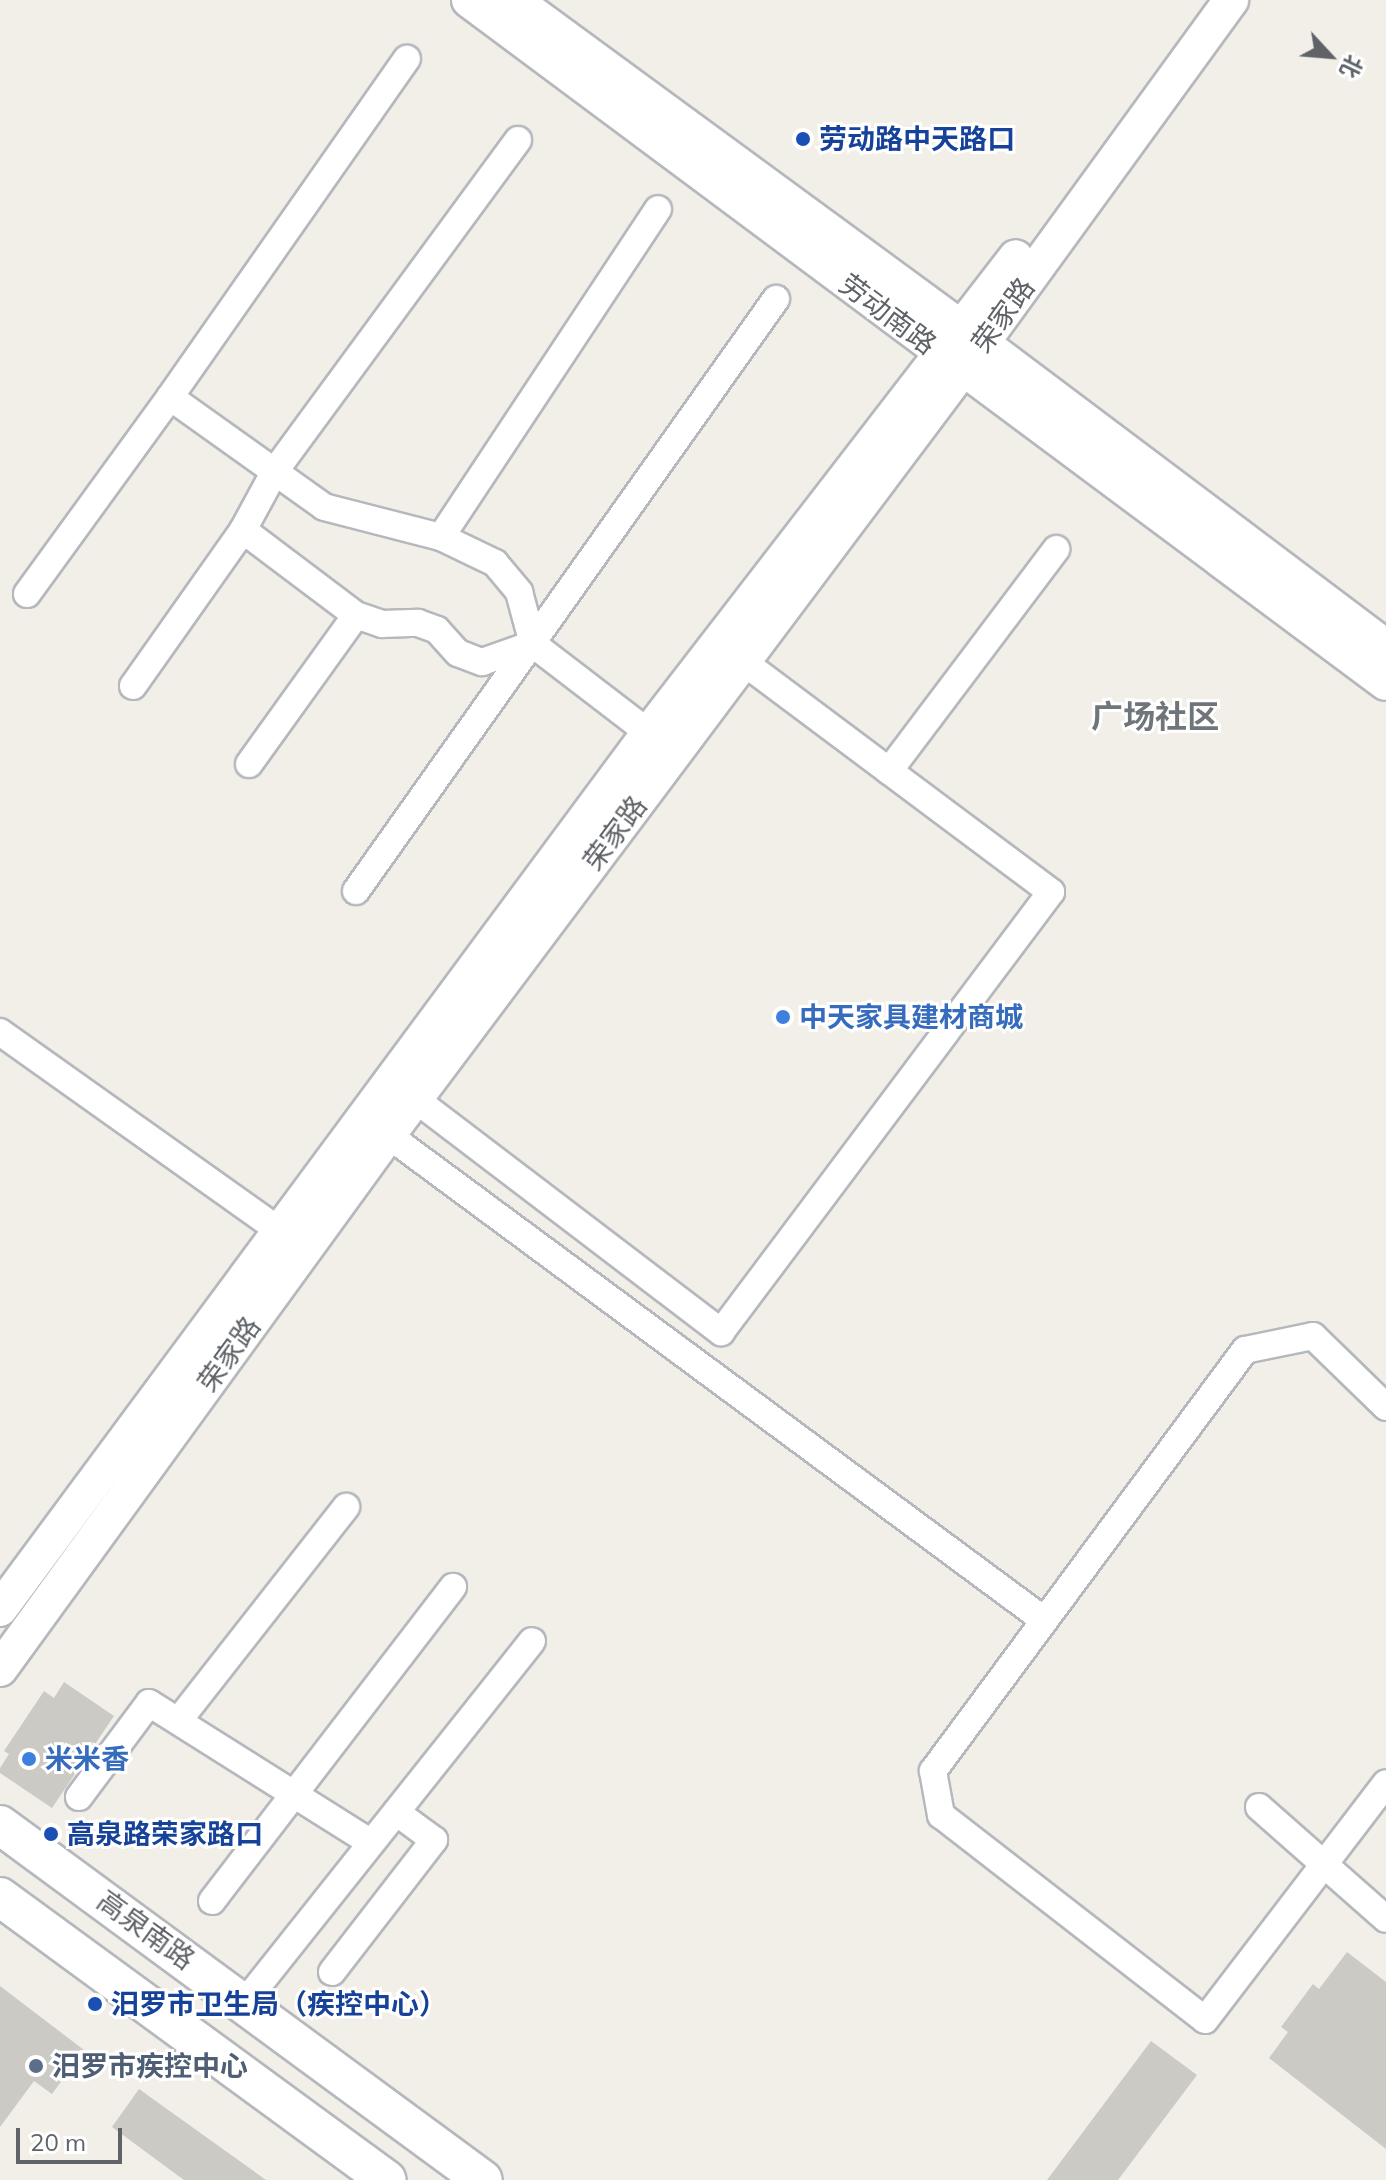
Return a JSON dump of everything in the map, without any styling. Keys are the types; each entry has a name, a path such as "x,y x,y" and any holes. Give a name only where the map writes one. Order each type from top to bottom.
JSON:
{"main road":[{"name":"高泉南路","path":"0,1825 245,2002 483,2180"},
{"path":"0,1897 386,2180"}],"street":[{"name":"劳动南路","path":"469,0 1386,647"},
{"name":"劳动南路","path":"514,0 1386,683"},
{"name":"荣家路","path":"0,1669 415,1099 662,743 743,662 1207,0"},
{"name":"荣家路","path":"0,1609 280,1231 662,743 1231,0"},
{"path":"27,594 170,397 407,59"},
{"path":"133,686 243,530 275,471 518,140"},
{"path":"441,537 658,209"},
{"path":"356,891 776,299"},
{"path":"170,397 324,507 441,537 495,563 519,592 533,644 662,743"},
{"path":"243,530 356,615 382,624 418,623 437,630 458,653 482,662 533,644"},
{"path":"889,771 1056,549"},
{"path":"249,764 356,615"},
{"path":"415,1099 721,1332 1051,892 743,662"},
{"path":"0,1032 280,1231"},
{"path":"388,1135 1044,1620"},
{"path":"1386,1407 1313,1336 1245,1350 933,1771 941,1815 1205,2020 1386,1783"},
{"path":"179,1720 346,1507"},
{"path":"212,1901 453,1587"},
{"path":"245,2002 532,1641"},
{"path":"79,1797 149,1703 371,1843"},
{"path":"1259,1807 1324,1868 1386,1919"},
{"path":"332,1972 434,1840 396,1812"}],"building":[{"path":"64,1682 114,1716 52,1808 0,1773 0,1768 9,1754 4,1751 44,1691 54,1698"},
{"path":"1347,1952 1386,1982 1386,2149 1269,2058 1288,2032 1281,2027 1313,1984 1319,1989"},
{"name":"汨罗市疾控中心","path":"0,1986 84,2050 52,2094 34,2081 0,2127"},
{"path":"1151,2041 1197,2075 1118,2180 1047,2180"},
{"path":"139,2089 266,2180 184,2180 112,2127"}],"place":[{"name":"劳动路中天路口","path":"803,139"},
{"name":"中天家具建材商城","path":"783,1017"},
{"name":"米米香","path":"29,1759"},
{"name":"高泉路荣家路口","path":"51,1834"},
{"name":"汨罗市卫生局（疾控中心）","path":"95,2004"},
{"name":"汨罗市疾控中心","path":"36,2066"}],"district":[{"name":"广场社区","path":"1155,716"}]}
